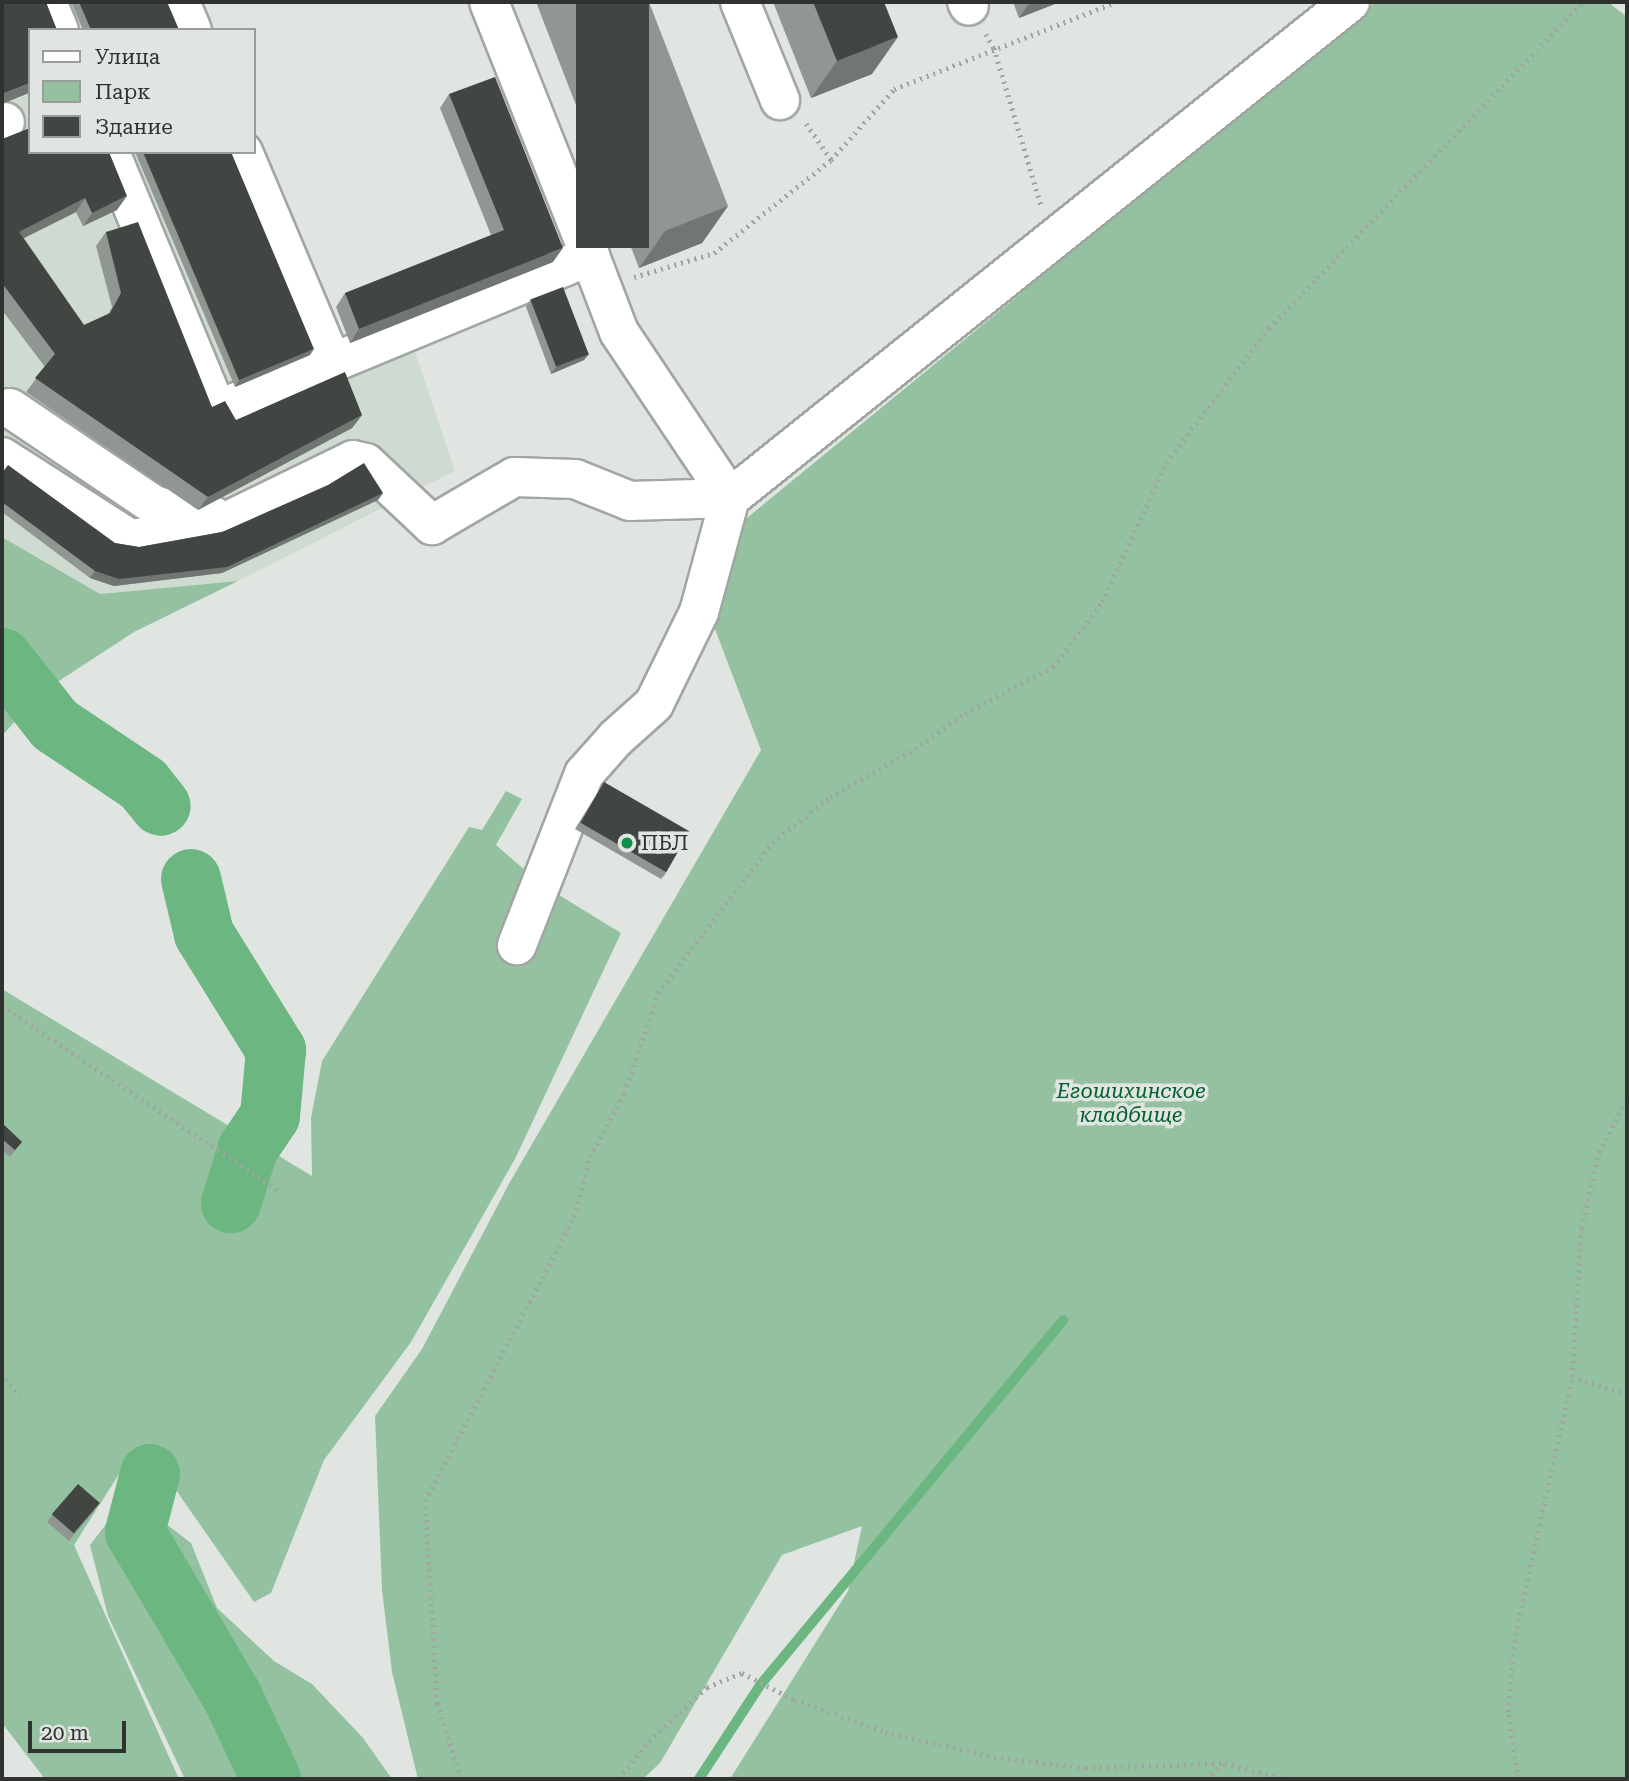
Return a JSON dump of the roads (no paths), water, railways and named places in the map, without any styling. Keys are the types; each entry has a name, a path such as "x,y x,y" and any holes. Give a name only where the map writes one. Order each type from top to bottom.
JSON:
{"lane":[{"path":"47,2 58,28"},
{"path":"180,2 191,28"},
{"path":"489,2 619,332 730,498"},
{"path":"740,2 779,100"},
{"path":"517,945 584,774 615,738 654,705 699,612 730,498 1350,2"},
{"path":"111,154 217,410 590,256"},
{"path":"244,154 332,363"},
{"path":"10,408 154,505 187,515 236,517"},
{"path":"2,457 130,539 209,530 353,460 366,463 432,525 514,477 575,479 630,501 730,498"}],"waterway":[{"path":"2,658 55,725 143,784 161,806"},
{"path":"191,879 204,934 276,1050 270,1116 248,1149 231,1203"},
{"path":"699,1779 761,1684 1063,1320"},
{"path":"150,1474 135,1532 232,1696 271,1779"}],"place":[{"name":"ПБЛ","path":"627,843"}],"park label":[{"name":"Егошихинское кладбище","path":"1131,1103"}]}
